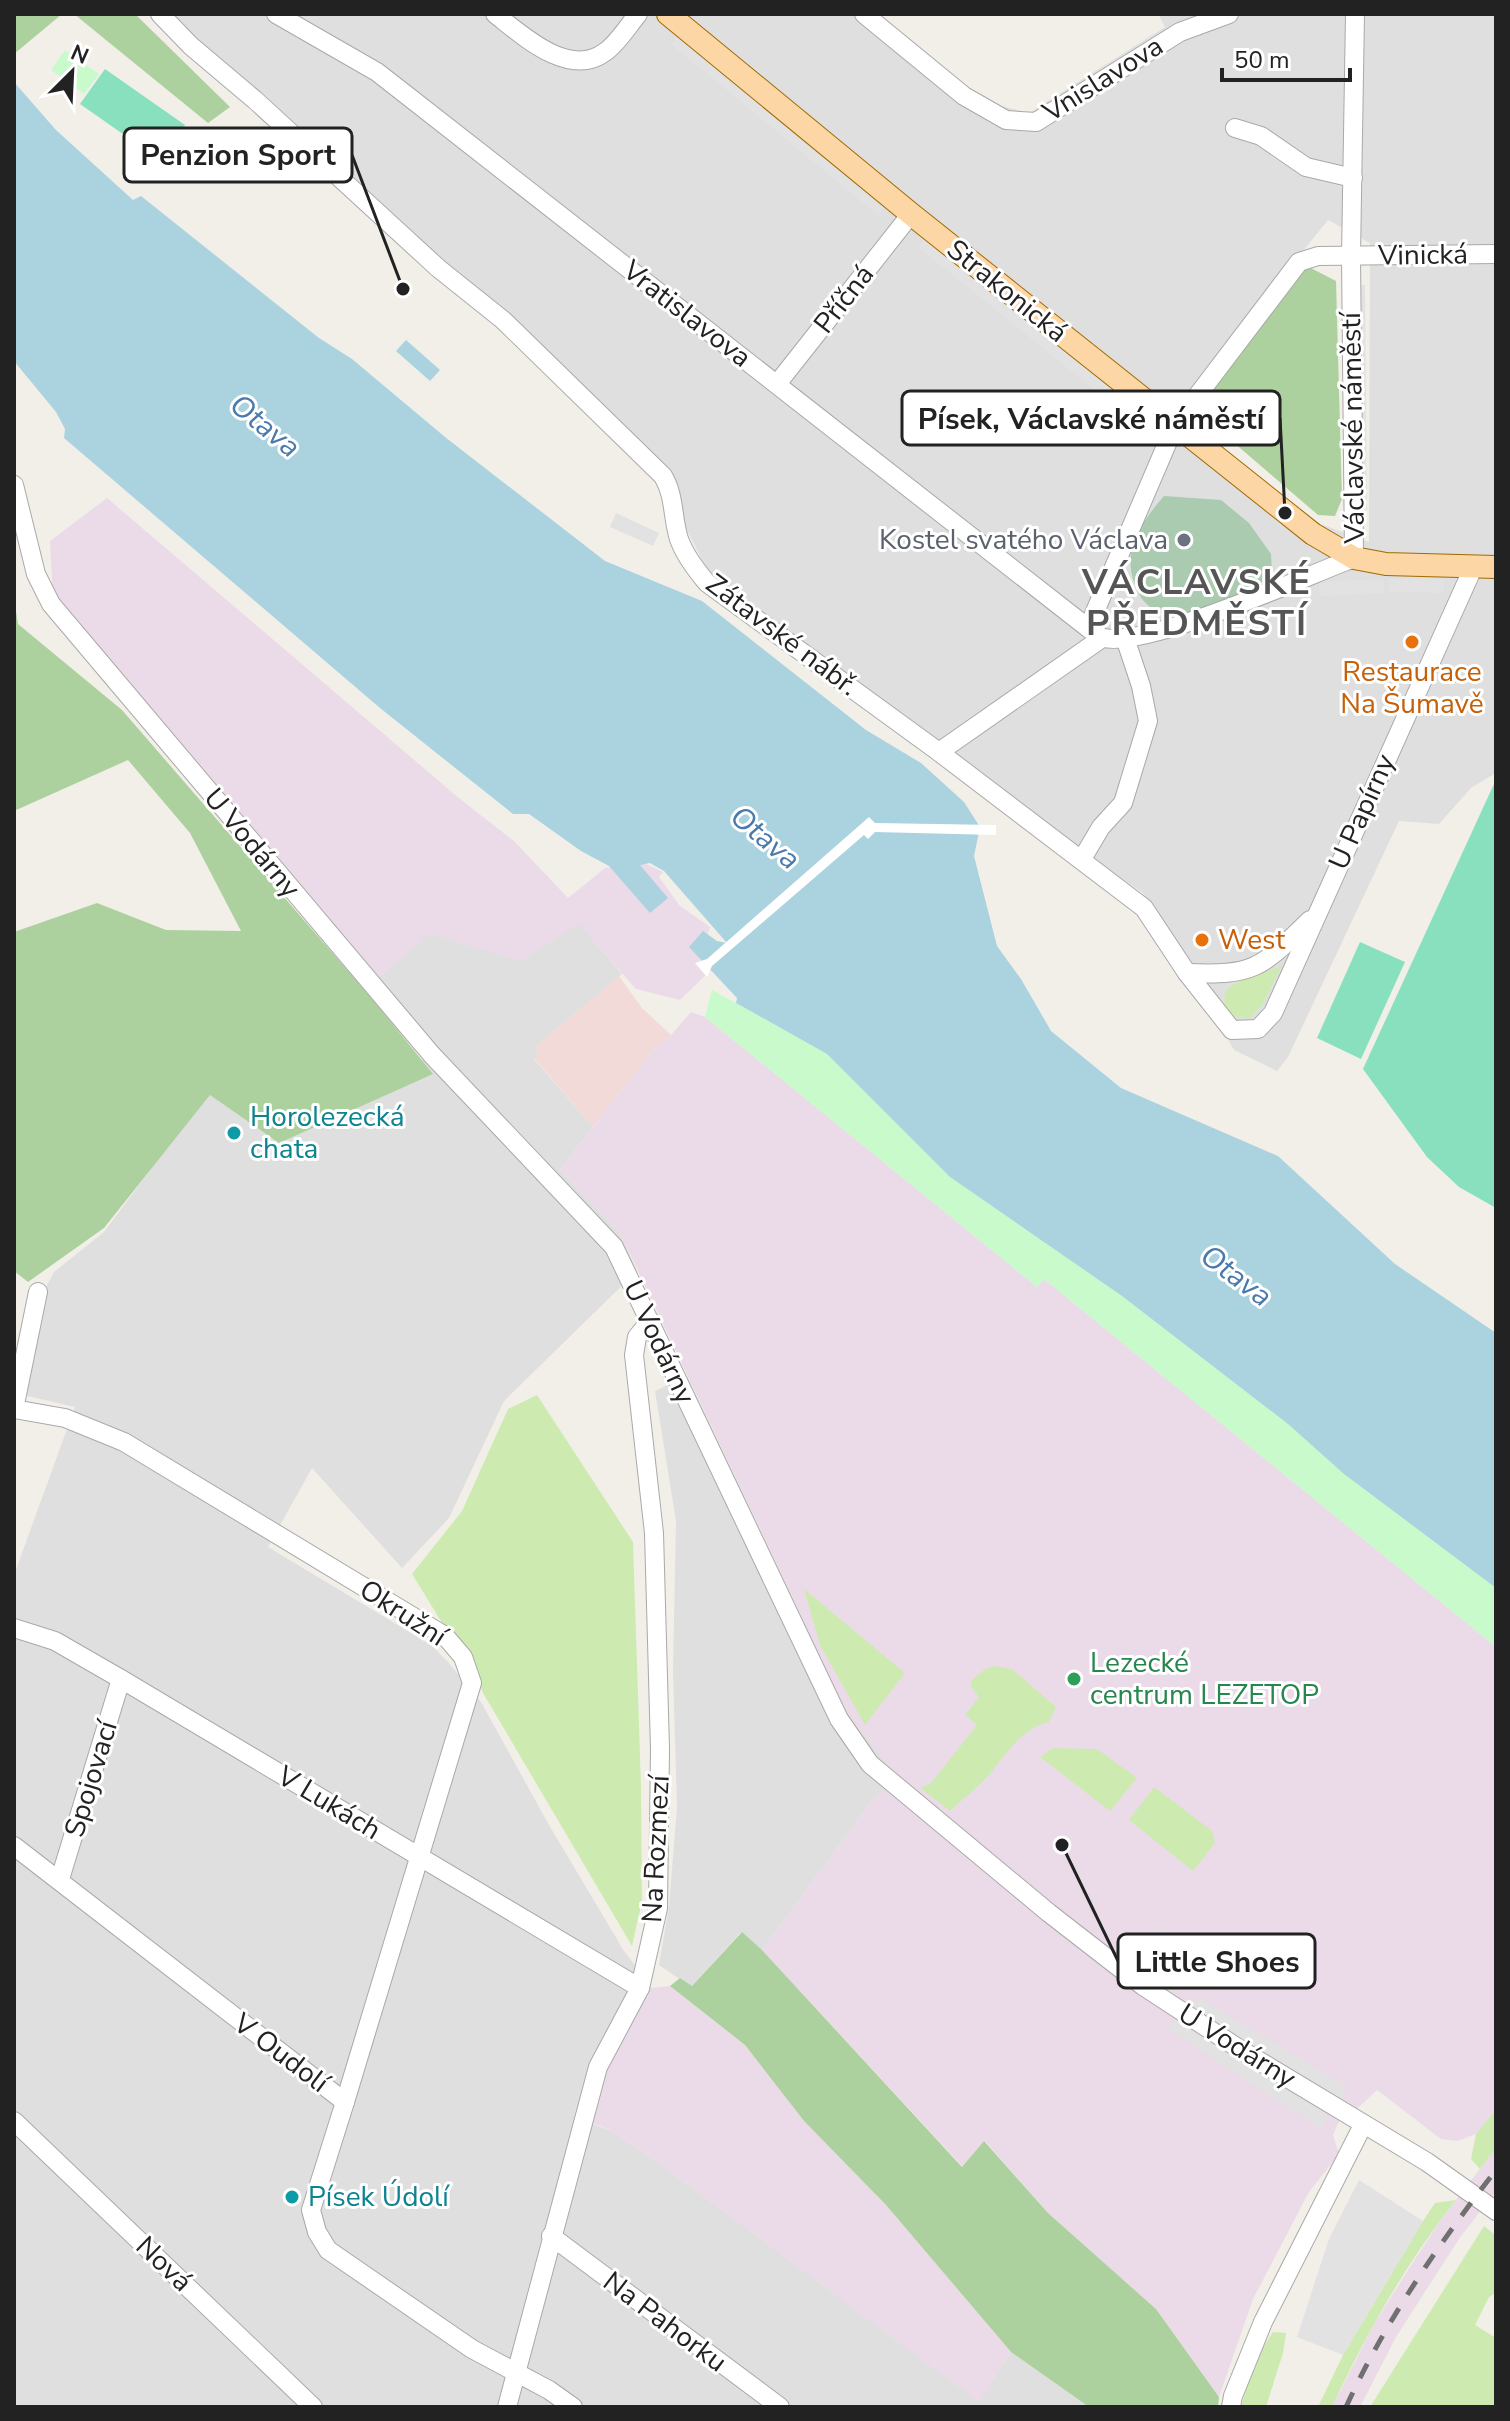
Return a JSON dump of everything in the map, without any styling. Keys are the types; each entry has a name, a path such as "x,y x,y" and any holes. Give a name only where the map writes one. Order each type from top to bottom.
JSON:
{"main road":[{"name":"Strakonická","path":"668,14 911,214 1285,513 1354,558"},
{"path":"1354,558 1386,564 1496,567"}],"street":[{"name":"Zátavské nábř.","path":"160,14 191,46 255,100 438,268 503,320 663,476 670,488 679,537 688,558 707,583 939,752 1144,908 1187,973 1232,1030"},
{"name":"Vratislavova","path":"276,14 377,72 1095,633"},
{"path":"495,14 554,56 585,61 605,53 638,14"},
{"name":"Vnislavova","path":"864,14 964,96 1006,120 1036,122 1180,32 1229,14"},
{"path":"1171,14 1180,32"},
{"name":"Václavské náměstí","path":"1095,633 1125,638 1186,623 1354,558 1351,256 1355,14"},
{"path":"1235,128 1261,136 1306,167 1353,178"},
{"name":"Příčná","path":"777,384 911,214"},
{"name":"Vinická","path":"1351,256 1496,254"},
{"path":"939,752 1095,633 1175,425 1290,270 1308,258 1351,256"},
{"name":"U Vodárny","path":"14,485 36,574 51,604 421,1043 614,1247 839,1719 870,1764 1049,1913 1143,1986 1427,2162 1496,2211"},
{"name":"U Papírny","path":"1232,1030 1258,1029 1273,1013 1473,568"},
{"path":"1082,859 1101,827 1123,803 1148,721 1141,686 1125,638"},
{"path":"1187,973 1226,975 1258,966 1274,955 1316,914"},
{"path":"14,1409 38,1292"},
{"name":"Na Rozmezí","path":"507,2407 598,2067 640,1988 658,1908 660,1781 654,1533 634,1355 637,1337 650,1321"},
{"name":"Okružní","path":"14,1409 65,1418 124,1442 445,1636 463,1657 472,1683 345,2102"},
{"name":"V Lukách","path":"14,1628 55,1641 640,1988"},
{"name":"Spojovací","path":"60,1879 121,1679"},
{"name":"V Oudolí","path":"14,1846 345,2102 311,2210 317,2232 328,2250 421,2316 573,2407"},
{"name":"Nová","path":"14,2121 313,2407"},
{"path":"1231,2407 1263,2322 1363,2125"},
{"name":"Na Pahorku","path":"551,2236 780,2407"}],"shaded area":[{"path":"168,14 877,14 966,86 1001,106 1029,113 1165,27 1158,14 1496,14 1496,773 1471,788 1439,824 1399,821 1288,1057 1277,1071 1234,1050 1143,893 1047,827 722,586 708,572 680,516 676,482 665,468","holes":["1328,220 1370,243 1369,542 1310,520 1211,446 1176,408"]},
{"path":"678,36 885,206 878,215 671,44"},
{"path":"925,238 1145,415 1137,424 918,247"},
{"path":"1358,285 1365,285 1367,510 1360,510"},
{"path":"107,498 460,799 514,841 568,898 605,868 644,863 663,872 659,877 680,906 710,927 704,947 696,954 711,970 680,1000 636,989 579,924 520,961 431,934 375,980 53,598 50,541"},
{"path":"616,513 659,533 653,546 610,527"},
{"path":"1383,579 1384,593 1320,596 1319,582"},
{"path":"1389,579 1444,579 1444,593 1389,592"},
{"path":"579,923 622,974 535,1047 539,1052 534,1059 593,1127 560,1170 620,1233 637,1271 504,1401 449,1518 402,1568 312,1468 268,1547 431,1645 448,1662 481,1702 624,1951 652,1988 574,2116 611,2131 652,2158 979,2401 1011,2352 1089,2407 14,2407 14,1575 75,1407 23,1395 39,1300 54,1272 104,1232 208,1092 349,1109 438,1049 375,980 431,934 520,961"},
{"path":"619,976 642,1008 671,1035 652,1051 593,1127 534,1058 539,1052 535,1047"},
{"path":"691,1012 705,1017 1037,1287 1044,1279 1496,1647 1496,2109 1476,2134 1458,2141 1441,2139 1377,2090 1356,2110 1347,2104 1333,2135 1339,2154 1309,2192 1253,2299 1219,2397 1156,2309 1048,2213 985,2141 963,2167 762,1950 872,1801 897,1776 847,1713 620,1233 560,1170 652,1051"},
{"path":"687,1376 847,1713 898,1777 872,1801 762,1950 741,1932 691,1987 659,1965 669,1906 677,1808 673,1671 676,1521 655,1391"},
{"path":"1157,1927 1198,1961 1174,1994 1131,1961"},
{"path":"670,1986 745,2045 804,2121 886,2205 1011,2352 979,2402 652,2158 608,2129 573,2115 590,2066 652,1988"},
{"path":"1198,1997 1347,2087 1342,2099 1280,2064 1193,2007"},
{"path":"1175,2019 1328,2116 1322,2129 1168,2029"},
{"path":"1496,2148 1496,2191 1461,2236 1396,2337 1360,2407 1332,2407 1374,2324 1406,2273 1440,2221"},
{"path":"1359,2180 1423,2221 1343,2355 1297,2337 1329,2239"}],"green space":[{"path":"14,14 62,14 14,54"},
{"path":"74,14 135,14 230,107 208,123"},
{"path":"65,50 99,74 84,94 51,70"},
{"path":"105,69 185,125 160,160 80,104"},
{"path":"1305,265 1336,281 1342,499 1335,516 1318,515 1197,411"},
{"path":"1164,496 1221,500 1249,523 1271,554 1272,573 1242,596 1220,606 1171,614 1154,610 1142,599 1134,581 1131,555 1139,530"},
{"path":"14,598 18,624 122,710 374,1001 433,1074 279,1143 210,1095 104,1228 28,1282 14,1271 14,932 97,903 166,930 241,931 190,833 128,760 14,811"},
{"path":"1494,784 1496,1208 1459,1187 1427,1157 1363,1069"},
{"path":"1360,942 1405,962 1361,1059 1317,1038"},
{"path":"1282,965 1263,1004 1250,1018 1236,1017 1224,1006 1225,993 1229,988"},
{"path":"712,990 827,1054 950,1177 1122,1296 1288,1424 1344,1474 1496,1588 1496,1647 1044,1279 1037,1287 705,1017"},
{"path":"537,1395 633,1542 642,1901 632,1946 483,1693 469,1650 444,1626 412,1574 462,1511 508,1409"},
{"path":"804,1589 905,1673 865,1725 820,1645"},
{"path":"995,1666 1012,1669 1056,1707 1049,1722 1022,1737 984,1780 950,1811 920,1788 931,1783 977,1725 965,1715 979,1697 971,1687 972,1680 985,1669"},
{"path":"1053,1748 1097,1749 1137,1778 1110,1811 1040,1757"},
{"path":"1154,1787 1212,1831 1215,1843 1193,1871 1129,1820"},
{"path":"742,1932 962,2167 984,2141 1048,2213 1156,2309 1219,2397 1218,2407 1089,2407 1011,2352 886,2205 804,2121 745,2045 670,1986 680,1978 692,1986"},
{"path":"1496,2109 1496,2148 1480,2169 1471,2159 1476,2134"},
{"path":"1456,2200 1388,2300 1332,2407 1318,2407 1343,2355 1435,2203"},
{"path":"1484,2226 1496,2235 1496,2293 1489,2297 1475,2325 1496,2338 1496,2407 1370,2407"},
{"path":"1273,2332 1286,2333 1266,2407 1241,2407 1254,2361"}],"water":[{"name":"Otava","path":"14,82 56,130 133,200 141,196 605,561 702,601 866,730 921,763 964,802 980,827 974,856 997,946 1021,979 1051,1031 1121,1088 1278,1156 1395,1264 1496,1333 1496,1588 1344,1474 1288,1424 1122,1296 950,1177 827,1054 736,1003 737,998 689,947 703,931 717,941 727,943 664,871 650,863 640,865 668,898 650,913 609,866 581,851 529,814 513,814 380,708 64,438 65,429 56,412 14,361"},
{"path":"406,340 440,370 430,381 396,351"}],"pier":[{"path":"869,817 875,823 996,825 996,835 875,832 868,839 864,835 712,966 707,977 695,963 707,959"}],"railway":[{"path":"1346,2407 1378,2344 1414,2284 1496,2170"}],"place":[{"name":"Penzion Sport","path":"403,289"},
{"name":"Písek, Václavské náměstí","path":"1285,513"},
{"name":"Kostel svatého Václava","path":"1184,540"},
{"name":"Restaurace Na Šumavě","path":"1412,642"},
{"name":"West","path":"1202,940"},
{"name":"Horolezecká chata","path":"234,1133"},
{"name":"Lezecké centrum LEZETOP","path":"1074,1679"},
{"name":"Little Shoes","path":"1062,1845"},
{"name":"Písek Údolí","path":"292,2197"}],"district":[{"name":"VÁCLAVSKÉ PŘEDMĚSTÍ","path":"1197,602"}]}
